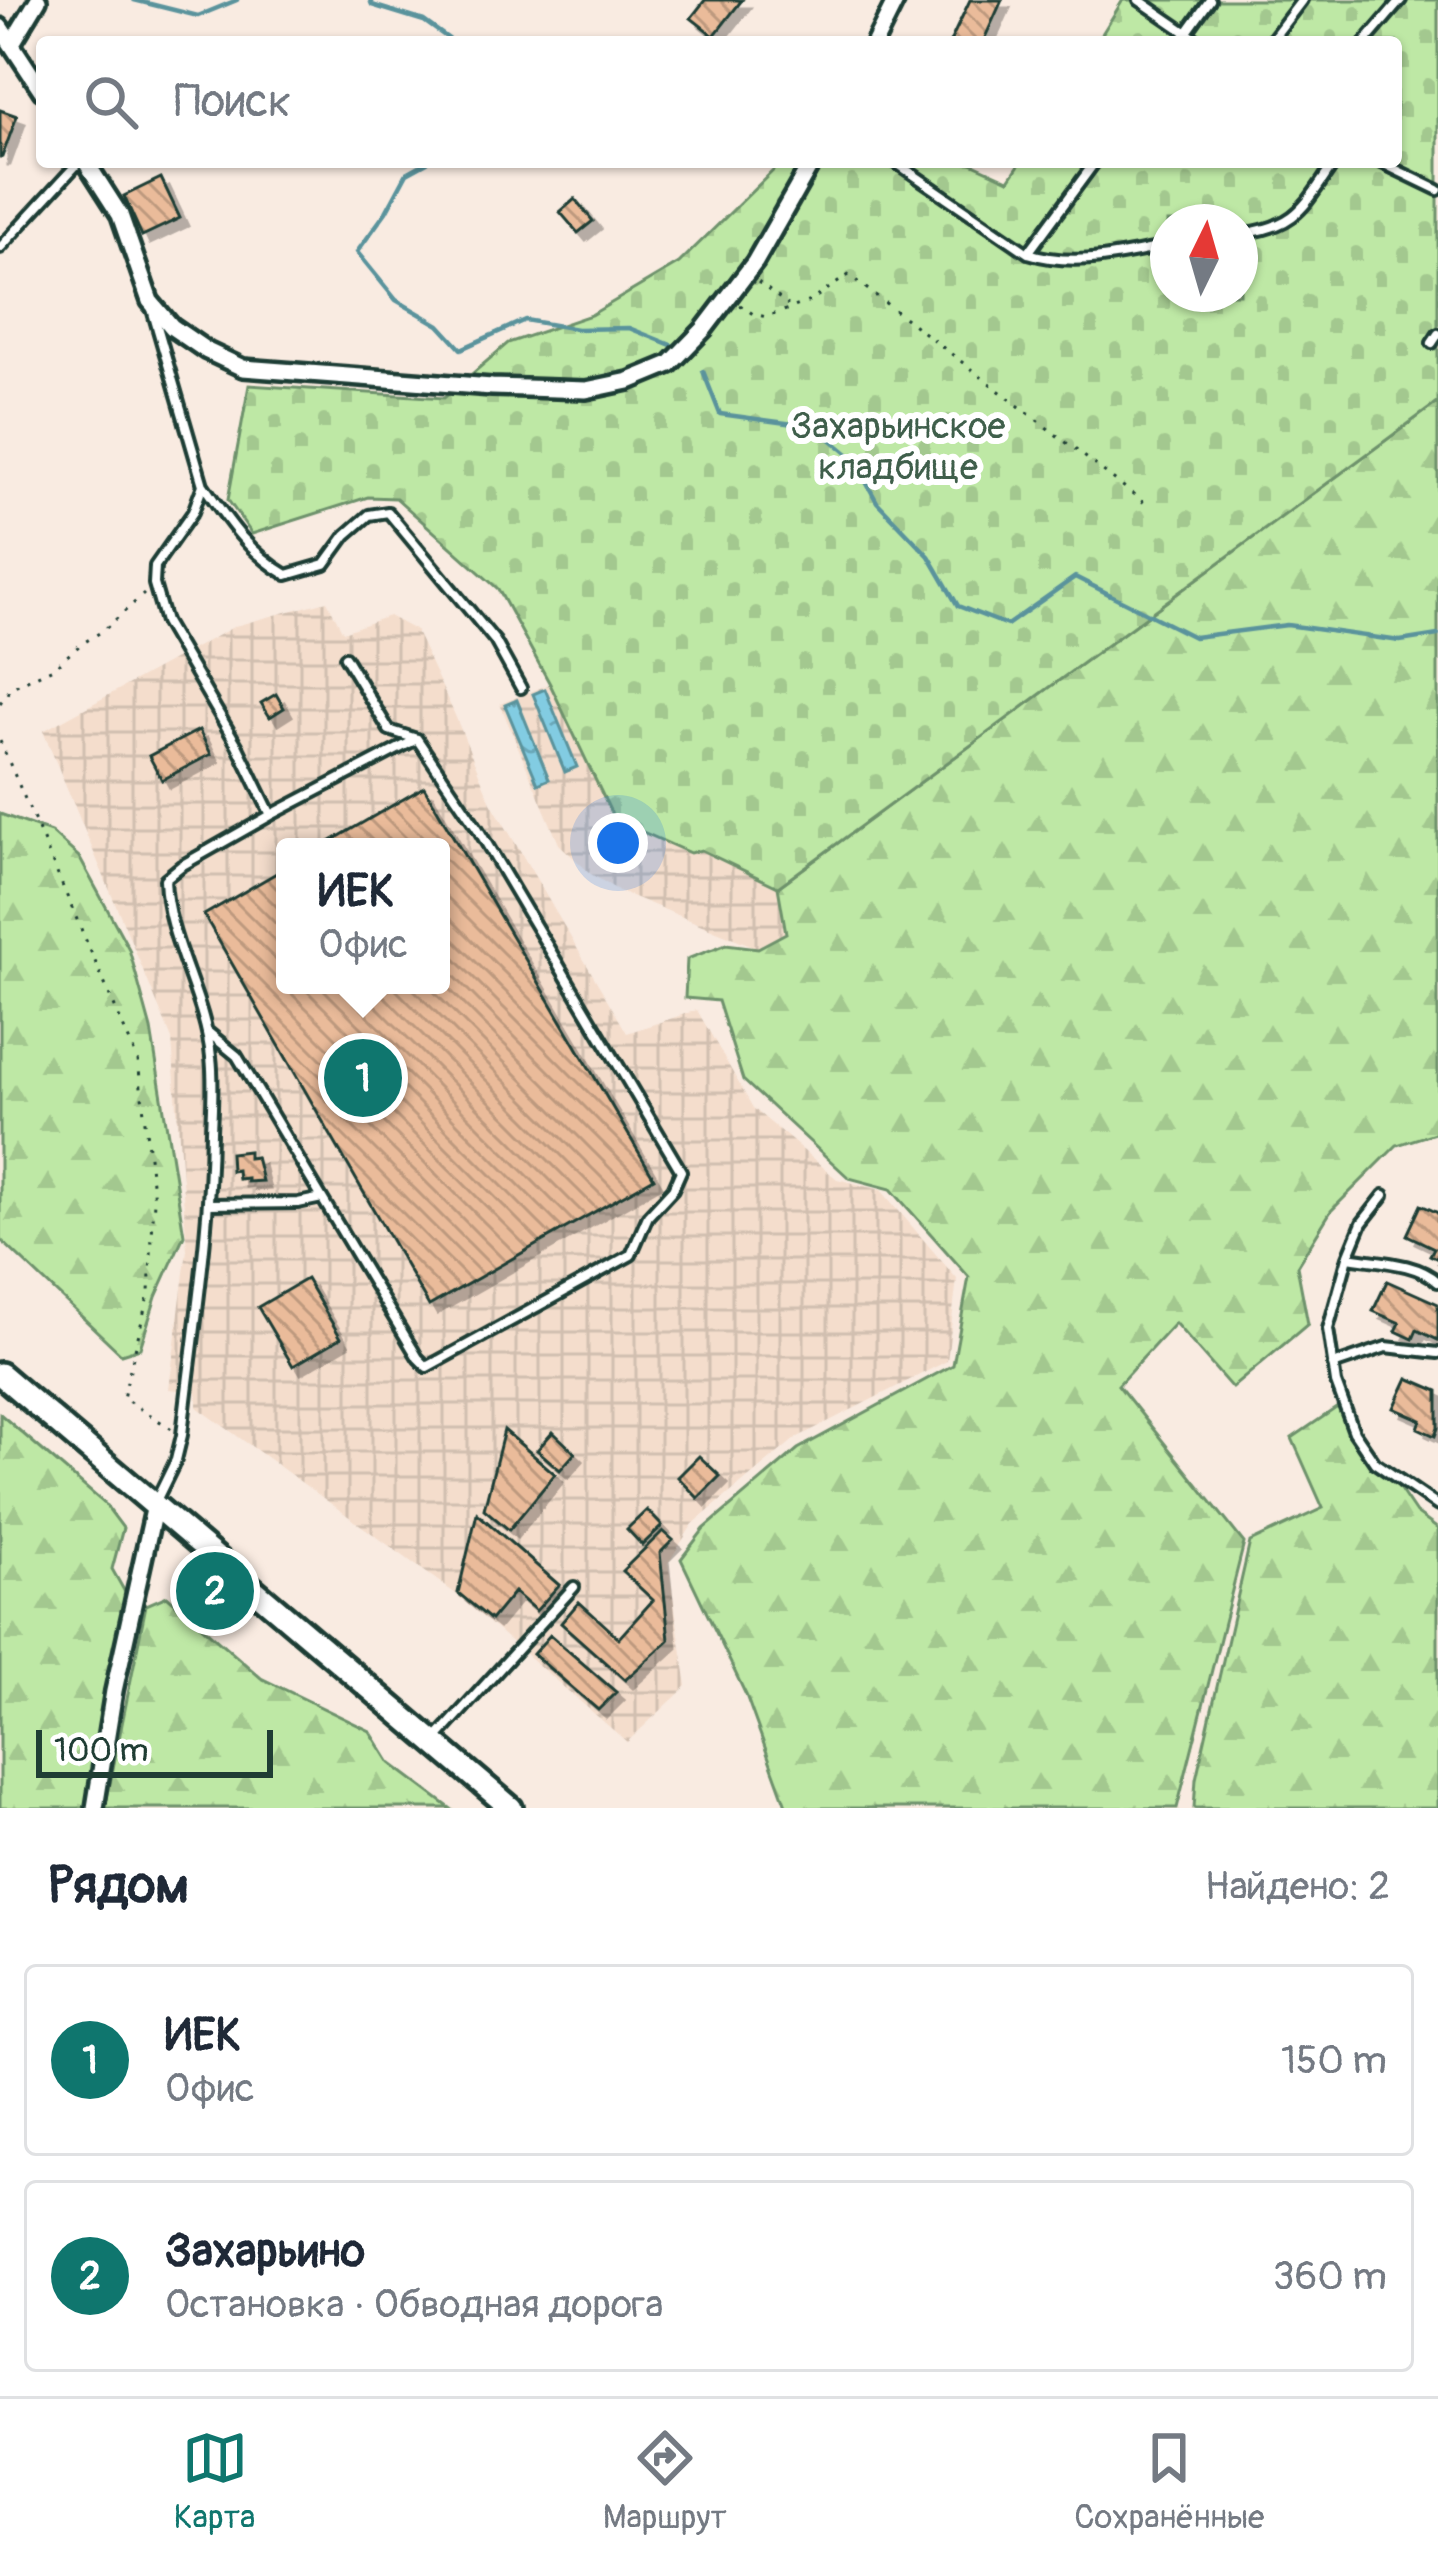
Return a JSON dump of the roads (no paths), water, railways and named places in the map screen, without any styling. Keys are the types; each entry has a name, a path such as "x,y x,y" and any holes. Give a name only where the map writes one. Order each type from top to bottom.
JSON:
{"main road":[{"path":"0,1374 511,1808"}],"street":[{"path":"12,43 38,0"},
{"path":"878,36 896,0"},
{"path":"0,27 36,81"},
{"path":"87,168 120,215 150,302 172,327 206,351 243,368 586,390 629,381 670,364 704,329 746,273 808,168"},
{"path":"95,1808 114,1690 155,1505"}],"lane":[{"path":"1139,0 1181,36"},
{"path":"1184,36 1210,0"},
{"path":"1275,36 1302,0"},
{"path":"1370,36 1401,0"},
{"path":"0,248 77,168"},
{"path":"905,168 1028,254 1063,262 1150,249"},
{"path":"1028,254 1091,168"},
{"path":"1258,232 1284,224 1300,212 1331,168"},
{"path":"1392,168 1438,190"},
{"path":"150,302 203,485 233,530 263,561 287,574 325,564 346,535 369,515 388,512 495,641 521,688"},
{"path":"203,485 193,512 154,566 154,584 165,622 272,815"},
{"path":"208,1032 237,1056 427,1367 631,1255 648,1216 673,1189 681,1171 478,829 417,739 389,730 345,657"},
{"path":"155,1505 182,1435 208,1204 212,1064 208,1032 174,927 165,879 272,815 417,739"},
{"path":"1384,1195 1362,1222 1328,1329 1336,1383 1354,1432 1375,1463 1438,1506"},
{"path":"208,1204 298,1203 322,1198"},
{"path":"1348,1257 1410,1268 1438,1282"},
{"path":"1333,1365 1385,1347 1438,1353"},
{"path":"433,1742 574,1587"}],"water":[{"path":"545,689 577,767 565,772 533,694"},
{"path":"517,700 549,779 538,784 505,705"}],"waterway":[{"path":"134,0 198,16 237,0"},
{"path":"370,0 372,5 424,21 445,36"},
{"path":"416,168 407,173 357,252 396,300 439,325 461,349 525,320 577,329 629,328 676,347"},
{"path":"703,371 720,414 816,427 853,458 877,502 929,556 958,606 1007,625 1075,577 1194,637 1287,625 1400,641 1438,635"}],"place":[{"name":"ИЕК","path":"363,1078"},
{"name":"Захарьино","path":"215,1591"}],"park label":[{"name":"Захарьинское кладбище","path":"898,446"}]}
